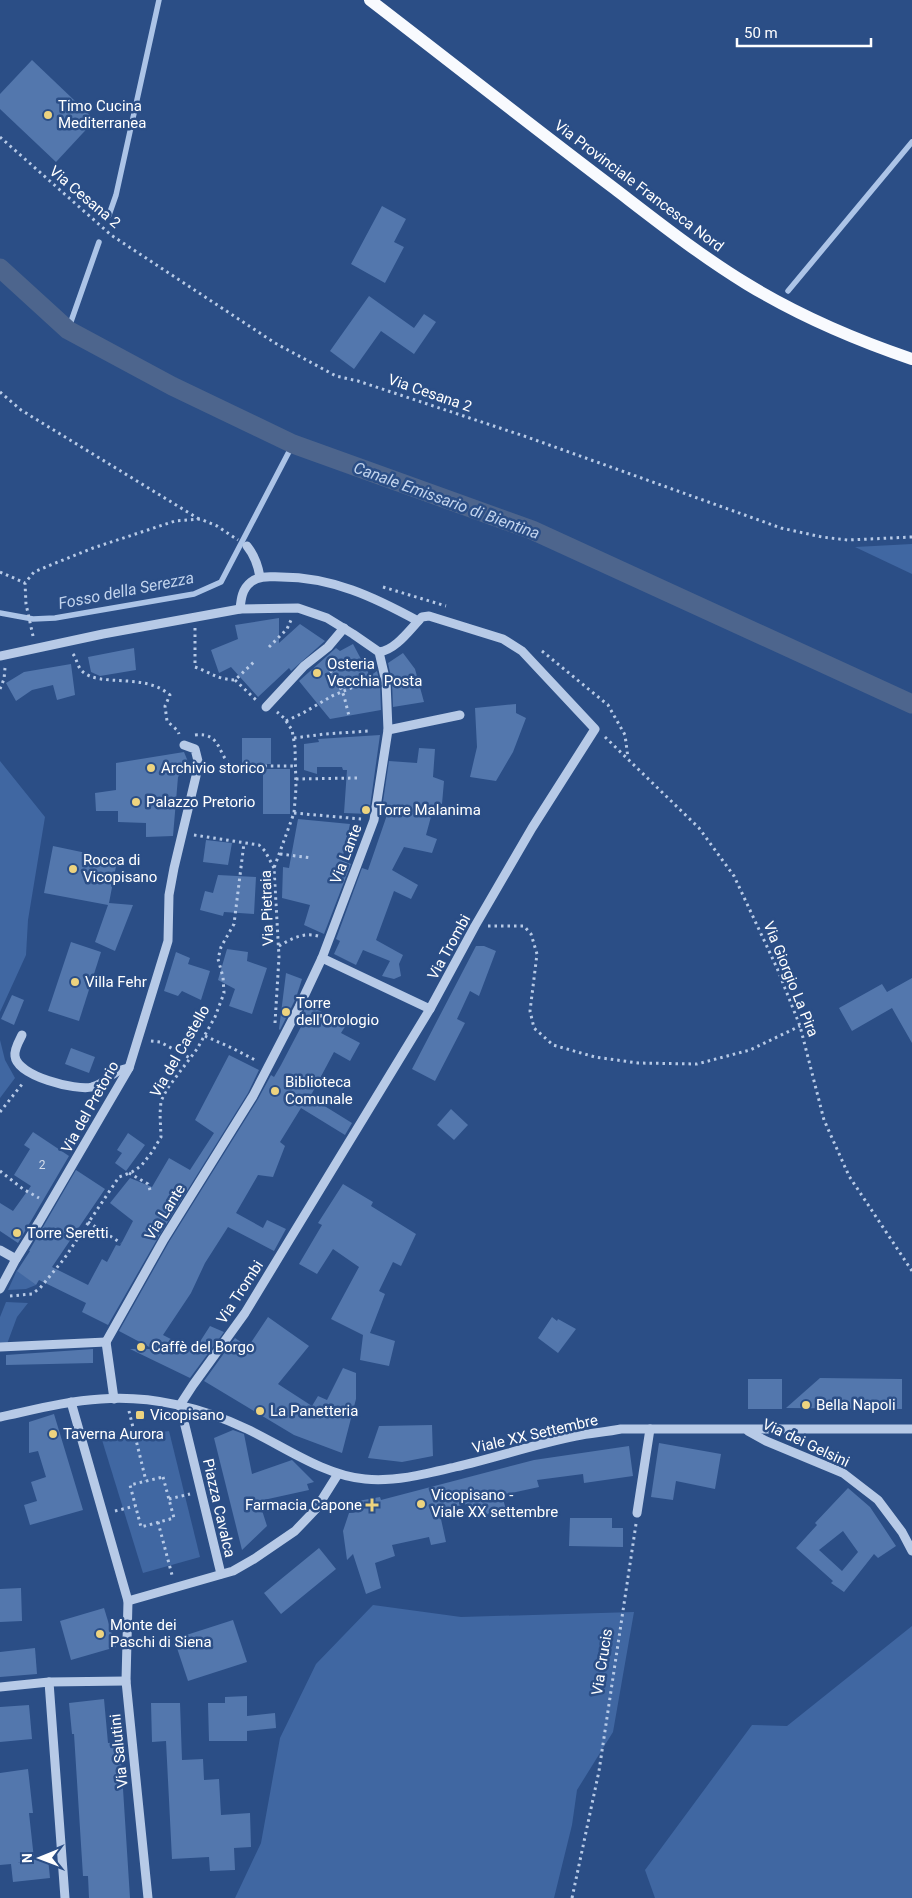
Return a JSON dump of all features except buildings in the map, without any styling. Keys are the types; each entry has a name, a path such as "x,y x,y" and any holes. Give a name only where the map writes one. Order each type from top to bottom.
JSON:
{"main road":[{"name":"Via Provinciale Francesca Nord","path":"370,0 696,251 748,285 798,311 912,360"}],"street":[{"path":"246,546 252,552 258,564 260,577"},
{"path":"240,609 242,593 250,582 260,577 313,578 385,604 418,620"},
{"path":"2,655 240,609 298,608 327,618 379,652 386,652 418,620 428,616 503,639 522,651 595,729"},
{"path":"266,706 290,680 328,647 344,628"},
{"name":"Via Lante","path":"106,1342 160,1246 228,1138 268,1068 322,958 374,820 388,730 387,691 379,652"},
{"path":"388,730 460,715"},
{"name":"Via Trombi","path":"180,1405 245,1313 430,1009 475,926 532,828 595,729"},
{"name":"Via del Pretorio","path":"3,1292 16,1259 130,1065 168,941 171,886 196,776 198,760 195,749 182,741"},
{"path":"322,958 430,1009"},
{"path":"22,1035 16,1048 15,1058 20,1066 33,1074 65,1086 78,1089 99,1085 115,1072 130,1065"},
{"path":"0,1250 16,1259"},
{"path":"0,1348 106,1342 114,1399"},
{"path":"0,1417 71,1402 114,1399 180,1405"},
{"path":"71,1402 128,1601"},
{"name":"Viale XX Settembre","path":"180,1405 231,1421 338,1474 365,1479 407,1477 473,1463 575,1436 621,1429 912,1429"},
{"name":"Piazza Cavalca","path":"128,1601 221,1574 180,1405"},
{"path":"637,1513 650,1429"},
{"name":"Via dei Gelsini","path":"746,1429 766,1441 843,1473 878,1500 902,1532 912,1551"},
{"path":"221,1574 233,1571 254,1559 296,1531 316,1509 338,1474"},
{"name":"Via Salutini","path":"128,1601 126,1681 148,1898"},
{"path":"0,1687 49,1682 126,1681"},
{"path":"49,1682 64,1898"}],"path":[{"name":"Via Cesana 2","path":"0,137 111,235 275,343 336,376 358,381 527,437 781,528 822,537 848,540 912,537"},
{"path":"0,392 21,410 200,520 217,526 236,539"},
{"path":"30,629 25,583 34,572 93,548 174,521 200,520"},
{"path":"0,572 25,583"},
{"path":"269,647 286,629 298,608"},
{"path":"196,640 196,667 221,679 235,680 251,696 266,706"},
{"path":"62,642 76,658 82,671 90,676 98,679 156,686 170,695 165,706 167,721 178,731 182,741"},
{"path":"319,654 338,682 349,716"},
{"path":"0,689 4,679 2,655"},
{"path":"235,680 256,660"},
{"path":"286,721 342,692 384,675"},
{"name":"Via Pietraia","path":"275,1027 279,946 274,868 294,813 296,779 292,730 277,712"},
{"name":"Via Giorgio La Pira","path":"595,729 699,828 734,876 777,968 800,1026 824,1120 848,1176 912,1271"},
{"path":"294,738 325,734 369,732"},
{"path":"188,736 201,734 209,736 217,742 227,762 232,766 296,766"},
{"path":"296,779 357,778"},
{"path":"294,813 351,818"},
{"path":"205,836 261,846 274,868"},
{"name":"Via del Castello","path":"3,1292 16,1296 32,1294 40,1288 64,1259 119,1176 141,1166 161,1137 161,1102 167,1089 205,1036 224,993 218,959 221,947 234,924 244,843"},
{"path":"280,854 312,858"},
{"path":"475,926 524,926 531,934 537,954 530,1012 534,1028 553,1045 604,1058 638,1063 697,1064 750,1050 800,1026"},
{"path":"279,946 296,937 308,934 321,937"},
{"path":"205,1036 232,1048 268,1068"},
{"path":"130,1065 139,1058 148,1042 154,1041 190,1058"},
{"path":"0,1112 33,1074"},
{"path":"0,1171 49,1205"},
{"path":"128,1173 148,1184 150,1190"},
{"path":"88,1222 121,1244"},
{"path":"126,1399 146,1481"},
{"path":"163,1477 169,1499 174,1518 141,1527 130,1485 163,1477"},
{"path":"169,1499 201,1491"},
{"path":"102,1514 135,1506"},
{"name":"Via Crucis","path":"572,1898 599,1771 637,1513"},
{"path":"158,1522 176,1587"}],"shaded area":[{"path":"912,544 912,574 855,547"},
{"path":"0,761 45,817 28,920 26,955 0,1012"},
{"path":"0,1040 5,1060 15,1078 0,1098"},
{"path":"17,1270 36,1285 26,1289 8,1290"},
{"path":"6,1302 28,1303 17,1317 7,1344 0,1344 0,1317"},
{"path":"169,1431 200,1557 143,1573 102,1440"},
{"path":"373,1605 461,1617 634,1612 613,1732 577,1790 572,1825 554,1898 235,1898 261,1843 280,1738 316,1664"},
{"path":"912,1626 912,1898 655,1898 645,1870 752,1725 787,1726"}],"waterway":[{"path":"109,215 116,195 159,0"},
{"path":"788,291 912,142"},
{"path":"68,330 99,242"},
{"name":"Canale Emissario di Bientina","path":"0,268 68,330 172,386 293,444 532,530 912,704"},
{"name":"Fosso della Serezza","path":"0,613 33,619 55,618 194,594 221,582 293,444"}],"place":[{"name":"Timo Cucina Mediterranea","path":"48,115"},
{"name":"Osteria Vecchia Posta","path":"317,673"},
{"name":"Archivio storico","path":"151,768"},
{"name":"Palazzo Pretorio","path":"136,802"},
{"name":"Torre Malanima","path":"366,810"},
{"name":"Rocca di Vicopisano","path":"73,869"},
{"name":"Villa Fehr","path":"75,982"},
{"name":"Torre dell'Orologio","path":"286,1012"},
{"name":"Biblioteca Comunale","path":"275,1091"},
{"name":"Torre Seretti","path":"17,1233"},
{"name":"Caffè del Borgo","path":"141,1347"},
{"name":"Bella Napoli","path":"806,1405"},
{"name":"La Panetteria","path":"260,1411"},
{"name":"Vicopisano","path":"140,1415"},
{"name":"Taverna Aurora","path":"53,1434"},
{"name":"Vicopisano - Viale XX settembre","path":"421,1504"},
{"name":"Farmacia Capone","path":"372,1505"},
{"name":"Monte dei Paschi di Siena","path":"100,1634"}]}
